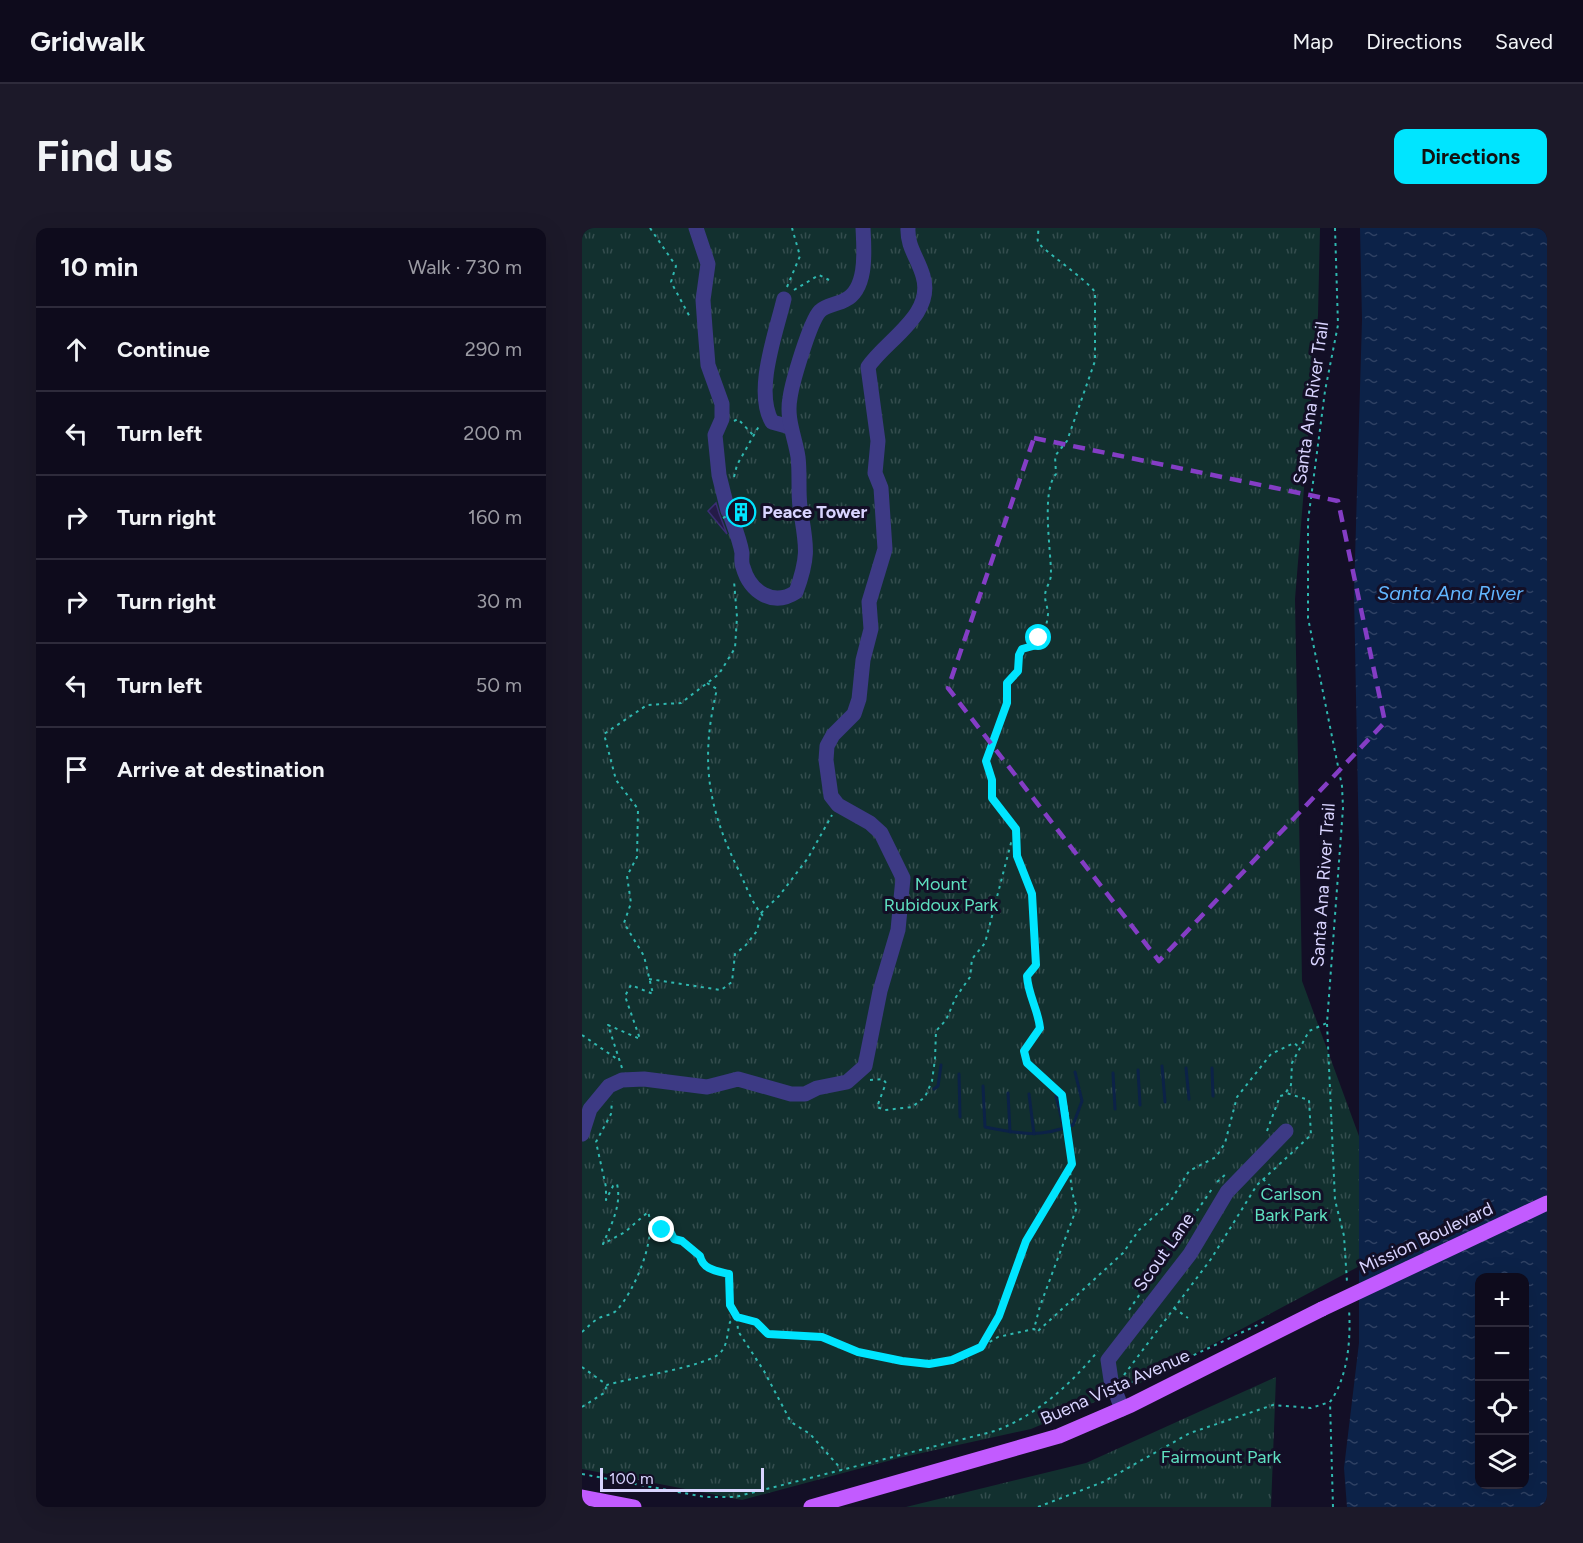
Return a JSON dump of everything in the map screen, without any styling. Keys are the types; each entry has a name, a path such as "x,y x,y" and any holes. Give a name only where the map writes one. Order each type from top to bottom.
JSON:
{"main road":[{"name":"Mission Boulevard","path":"1322,1309 1547,1203"},
{"name":"Buena Vista Avenue","path":"811,1507 1059,1436 1122,1409 1322,1309"},
{"path":"582,1497 634,1507"}],"street":[{"path":"696,228 708,264 703,300 708,365 722,404 722,419 716,435 719,475 742,552 743,568 752,584 768,598 784,599 796,592 807,556 807,540 800,507 798,456 790,427 790,398 812,326 820,312 848,299 857,288 864,252 863,228"},
{"path":"582,1134 590,1109 605,1090 619,1081 644,1079 707,1087 738,1079 791,1094 805,1094 817,1088 848,1082 866,1066 880,991 898,930 903,878 881,833 870,823 838,805 831,796 826,760 827,746 833,735 854,714 859,699 863,660 871,629 869,602 885,549 881,488 875,473 878,441 868,367 877,353 893,340 910,321 926,288 923,275 909,248 908,228"},
{"path":"786,292 764,392 768,414 772,422 790,427"},
{"name":"Scout Lane","path":"1122,1409 1111,1380 1108,1360 1190,1254 1227,1192 1286,1131"}],"path":[{"path":"650,228 676,266 671,282 690,319 701,329 705,328"},
{"path":"786,292 801,256 792,228"},
{"path":"1034,1329 1040,1306 1077,1207 1070,1191 1072,1164 1062,1095 1027,1063 1024,1051 1040,1028 1038,1014 1028,993 1027,976 1036,965 1037,947 1032,894 1019,864 1016,829 992,798 992,780 986,761 1007,703 1007,683 1018,671 1019,655 1022,649 1033,646 1039,638 1048,614 1045,597 1051,577 1047,526 1050,481 1056,474 1055,456 1067,441 1095,355 1095,292 1069,266 1042,246 1037,240 1038,228"},
{"name":"Santa Ana River Trail","path":"1335,228 1338,325 1325,391 1308,521 1310,630 1342,786 1343,808 1327,1023 1335,1200 1344,1236 1348,1290"},
{"path":"786,292 798,290 819,275 829,280"},
{"path":"734,480 737,465 753,435 768,414"},
{"path":"722,419 728,425 738,419 753,435"},
{"path":"619,1081 622,1068 617,1059 609,1025 640,1039 625,996 631,985 653,994 644,956 624,923 631,903 627,876 637,857 638,809 616,780 604,734 647,705 681,704 719,674 735,648 737,617 733,575"},
{"path":"707,683 717,689 706,742 707,776 725,844 760,913 765,918"},
{"path":"649,979 695,988 721,990 732,982 735,954 745,946 757,930 760,913 779,896 808,858 838,805"},
{"path":"862,1081 883,1079 886,1083 877,1107 885,1110 912,1107 925,1097 935,1059 936,1031 946,1020 970,977 972,959 985,943 1011,843 1016,842"},
{"path":"1266,1133 1280,1096 1286,1093 1291,1085 1292,1063 1299,1047 1309,1031 1327,1023"},
{"path":"582,1035 603,1047 613,1058 617,1059"},
{"path":"737,1317 756,1322 768,1334 822,1337 858,1352 929,1364 952,1360 981,1347 998,1336 1034,1329 1038,1332 1123,1254 1139,1230 1170,1202 1189,1171 1216,1157 1225,1143 1237,1097 1271,1054 1294,1043 1299,1047"},
{"path":"582,1332 597,1318 615,1313 626,1298 640,1268 651,1229 648,1212 626,1232 603,1244 619,1194 617,1184 613,1186 606,1200 596,1142 611,1114 613,1103 605,1090"},
{"path":"1267,1321 1143,1379 1132,1382 1122,1378 1211,1259 1263,1179 1311,1135 1309,1100 1286,1093"},
{"path":"981,1347 999,1316 1026,1241 1072,1164"},
{"path":"1124,1317 1222,1175 1231,1171"},
{"path":"1263,1179 1275,1192"},
{"path":"651,1229 669,1229 674,1239 682,1241 700,1256 701,1262 709,1269 729,1274 730,1305 737,1317 738,1331 764,1371 791,1422 810,1434 842,1470"},
{"path":"1038,1507 1103,1482 1201,1430 1273,1405 1311,1408 1330,1402 1340,1388 1344,1374 1350,1318 1348,1300"},
{"path":"1174,1308 1188,1318"},
{"path":"582,1367 607,1385 698,1364 718,1356 725,1347 730,1322 737,1317"},
{"path":"582,1474 705,1497 735,1497 995,1431 1020,1422 1075,1378 1103,1344"},
{"path":"582,1407 604,1393 607,1385"},
{"path":"1330,1402 1333,1507"}],"highlighted area":[{"path":"1034,438 1338,501 1385,722 1159,961 948,688"}],"green space":[{"name":"Mount Rubidoux Park","path":"582,228 1320,228 1318,315 1295,599 1302,981 1399,1245 1140,1383 1031,1429 899,1458 742,1500 582,1469"},
{"name":"Fairmount Park","path":"1276,1377 1271,1507 906,1507 1086,1463"}],"water":[{"name":"Santa Ana River","path":"1360,228 1547,228 1547,1507 1347,1507 1344,1468 1359,1343 1359,848 1354,594 1362,320"}],"building":[{"path":"716,503 719,513 727,534 708,511"}],"waterway":[{"path":"934,1089 938,1086 941,1065"},
{"path":"1162,1066 1165,1102"},
{"path":"1186,1068 1189,1099"},
{"path":"1212,1068 1213,1096"},
{"path":"1138,1070 1140,1105"},
{"path":"983,1086 985,1127 1029,1134 1050,1132 1073,1125 1082,1101 1075,1072"},
{"path":"1113,1073 1115,1109"},
{"path":"959,1074 960,1117"},
{"path":"1008,1093 1010,1132"},
{"path":"1029,1094 1034,1134"},
{"path":"1056,1096 1064,1129"}],"place":[{"name":"Peace Tower","path":"741,512"}],"route":[{"path":"662,1230 669,1229 674,1239 682,1241 700,1256 701,1262 709,1269 729,1274 730,1305 737,1317 756,1322 768,1334 814,1335 858,1352 929,1364 968,1355 981,1347 999,1316 1012,1286 1020,1254 1026,1241 1072,1164 1062,1095 1027,1063 1024,1051 1040,1028 1038,1014 1028,993 1027,976 1036,965 1037,947 1032,894 1024,879 1017,856 1016,829 992,798 992,780 986,761 1007,703 1007,683 1018,671 1019,655 1022,649 1033,646 1039,638"}],"park label":[{"name":"Carlson Bark Park","path":"1291,1204"}]}
